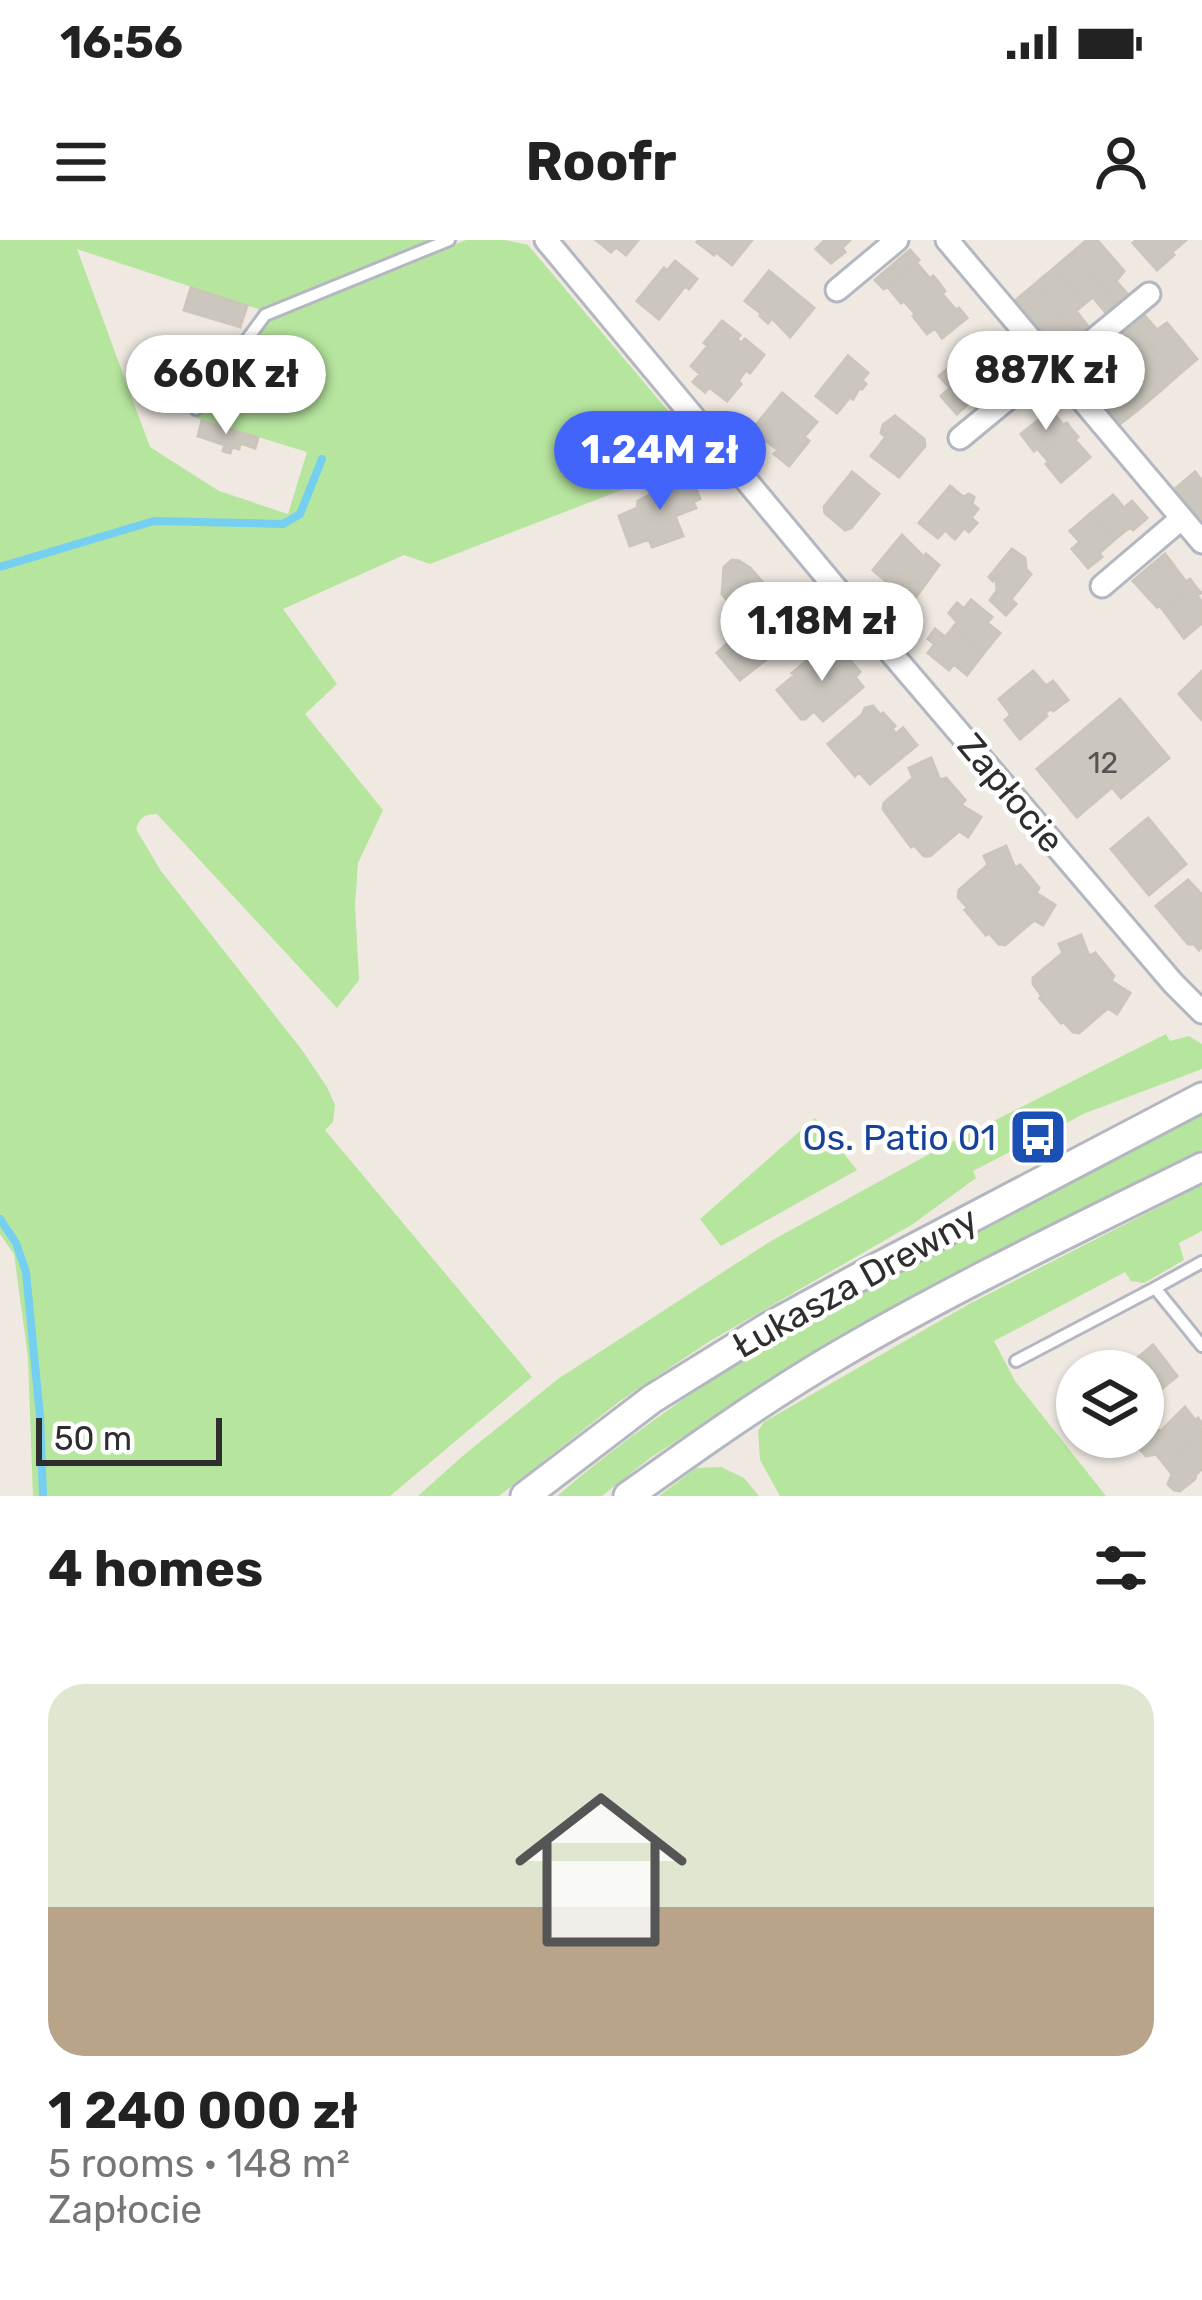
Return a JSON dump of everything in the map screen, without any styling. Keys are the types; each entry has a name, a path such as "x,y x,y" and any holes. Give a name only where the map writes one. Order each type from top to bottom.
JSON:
{"main road":[{"name":"Łukasza Drewny","path":"525,1496 652,1400 768,1327 1202,1097"},
{"name":"Łukasza Drewny","path":"628,1496 716,1433 841,1354 1019,1257 1202,1167"}],"street":[{"name":"Zapłocie","path":"546,240 845,599 1158,966 1200,1008"},
{"path":"837,290 897,240"},
{"path":"947,240 1202,542"},
{"path":"960,438 1150,294"},
{"path":"1102,586 1182,518"}],"lane":[{"path":"196,409 265,315 449,240"},
{"path":"1016,1361 1202,1262"},
{"path":"1155,1288 1202,1346"}],"green space":[{"path":"0,240 434,240 261,310 77,249 150,447 219,491 288,514 307,452 196,418 269,319 466,240 528,245 707,457 430,564 404,555 283,609 337,684 305,714 383,810 358,863 359,980 337,1008 157,814 144,817 136,829 161,871 327,1087 335,1105 333,1122 325,1130 532,1377 390,1496 33,1496 28,1357 14,1254 0,1234"},
{"path":"1166,1034 1170,1041 1189,1036 1202,1044 1202,1069 1025,1138 1027,1143 973,1171 976,1178 913,1224 710,1341 620,1401 499,1496 418,1496 558,1379 771,1241 944,1146"},
{"path":"1202,1114 1202,1150 903,1304 729,1407 602,1496 557,1496 706,1384 867,1286"},
{"path":"815,1118 857,1170 721,1246 700,1219"},
{"path":"1202,1185 1202,1231 1179,1243 1184,1260 1144,1283 1131,1281 1125,1272 994,1341 1015,1381 1056,1433 1056,1458 1076,1458 1106,1496 780,1496 760,1460 758,1431 764,1422 971,1303"},
{"path":"721,1467 744,1478 759,1496 659,1496 696,1468"}],"building":[{"path":"596,240 638,240 626,255 616,247 611,252"},
{"path":"699,240 752,240 732,265"},
{"path":"825,240 850,240 842,248 845,252 831,263 816,249"},
{"path":"1087,240 1097,240 1124,271 1116,281 1129,296 1118,305 1073,252"},
{"path":"1186,240 1157,270 1133,243"},
{"path":"910,250 919,260 884,289 875,280"},
{"path":"1073,252 1118,305 1107,314 1093,297 1084,304 1054,268"},
{"path":"675,261 697,279 689,289 685,286 659,319 637,301"},
{"path":"916,262 939,283 910,308 887,286"},
{"path":"1054,268 1084,304 1076,311 1090,329 1080,337 1035,284"},
{"path":"769,271 814,308 790,337 745,301"},
{"path":"939,283 945,291 942,294 967,318 942,338 935,328 927,334 910,308"},
{"path":"1035,284 1080,337 1070,346 1055,329 1046,337 1016,300"},
{"path":"191,288 247,306 240,327 184,310"},
{"path":"1143,314 1157,330 1167,323 1197,359 1177,376 1132,323"},
{"path":"722,321 740,335 741,343 745,339 764,355 750,373 746,370 727,401 693,382 700,374 691,366"},
{"path":"1132,323 1177,376 1159,392 1128,355 1136,348 1122,331"},
{"path":"982,341 993,354 1002,346 1017,364 984,385 961,358"},
{"path":"1105,346 1119,362 1128,355 1159,392 1140,408 1095,354"},
{"path":"1095,354 1140,408 1120,424 1089,388 1099,380 1084,363"},
{"path":"848,356 868,373 862,380 866,384 837,413 816,396"},
{"path":"961,358 984,385 957,414 941,396 950,388 939,376"},
{"path":"782,393 817,422 789,466 774,454 778,450 752,430"},
{"path":"1051,410 1072,430 1043,455 1021,434"},
{"path":"895,416 924,439 925,446 899,477 871,456 886,437 881,433 883,425"},
{"path":"202,421 258,438 255,448 240,443 239,449 223,451 225,445 198,436"},
{"path":"1072,430 1090,457 1061,482 1043,455"},
{"path":"852,472 879,494 845,530 824,507"},
{"path":"1195,472 1202,481 1202,521 1175,489"},
{"path":"690,475 700,499 693,502 696,508 675,516 683,536 652,547 649,539 630,546 619,516 637,508 638,501 652,490"},
{"path":"950,486 963,497 974,497 972,504 978,509 971,518 977,523 969,532 964,528 955,539 945,530 938,538 919,523"},
{"path":"1113,495 1124,508 1132,501 1147,518 1114,540 1091,513"},
{"path":"1091,513 1114,540 1088,568 1072,549 1080,542 1070,531"},
{"path":"902,535 939,565 909,607 873,570"},
{"path":"1012,549 1025,558 1031,574 1011,599 1016,604 1006,615 990,600 997,591 996,576 993,581 989,577"},
{"path":"1165,554 1186,582 1190,579 1195,586 1164,611 1133,581"},
{"path":"732,560 750,568 772,593 776,590 792,609 786,614 798,627 783,640 786,644 740,680 717,653 737,635 724,620 736,610 722,594 724,567"},
{"path":"1195,586 1201,593 1197,596 1202,602 1202,623 1184,638 1164,611"},
{"path":"971,600 992,617 987,623 1000,633 983,654 952,629 957,622 949,613 957,603 964,609"},
{"path":"935,629 945,637 952,629 983,654 967,675 954,664 949,670 928,653 935,644 928,639"},
{"path":"832,640 860,672 855,677 863,687 823,721 814,711 801,719 777,690"},
{"path":"1033,671 1046,686 1053,681 1068,700 1045,713 1020,739 1005,720 1011,715 999,699"},
{"path":"1202,671 1202,720 1179,694"},
{"path":"1120,699 1169,758 1121,798 1112,787 1077,817 1037,769"},
{"path":"873,706 895,726 896,734 903,728 917,745 870,784 859,772 855,776 828,744 865,708"},
{"path":"931,758 940,780 946,778 965,800 961,805 981,817 968,837 959,831 924,856 911,847 883,809 913,778 909,768"},
{"path":"1148,818 1186,864 1149,895 1111,849"},
{"path":"1006,846 1015,868 1020,865 1039,888 1036,893 1055,905 1043,925 1034,920 1005,945 986,935 958,897 959,890 988,865 984,856"},
{"path":"1188,880 1202,895 1199,950 1188,944 1156,906"},
{"path":"1081,935 1089,956 1095,953 1114,976 1111,981 1130,993 1117,1014 1108,1008 1079,1033 1061,1023 1040,998 1033,978 1063,953 1059,944"},
{"path":"1164,1359 1177,1376 1164,1387"},
{"path":"1185,1407 1202,1424 1202,1434 1164,1464 1159,1458 1164,1458 1164,1428"},
{"path":"1202,1434 1202,1469 1180,1491 1174,1490 1168,1484 1172,1474 1164,1464"}],"waterway":[{"path":"0,567 154,521 283,524 300,514 322,459"},
{"path":"0,1219 16,1243 26,1272 43,1496"}],"place":[{"name":"Os. Patio 01","path":"1038,1137"}]}
